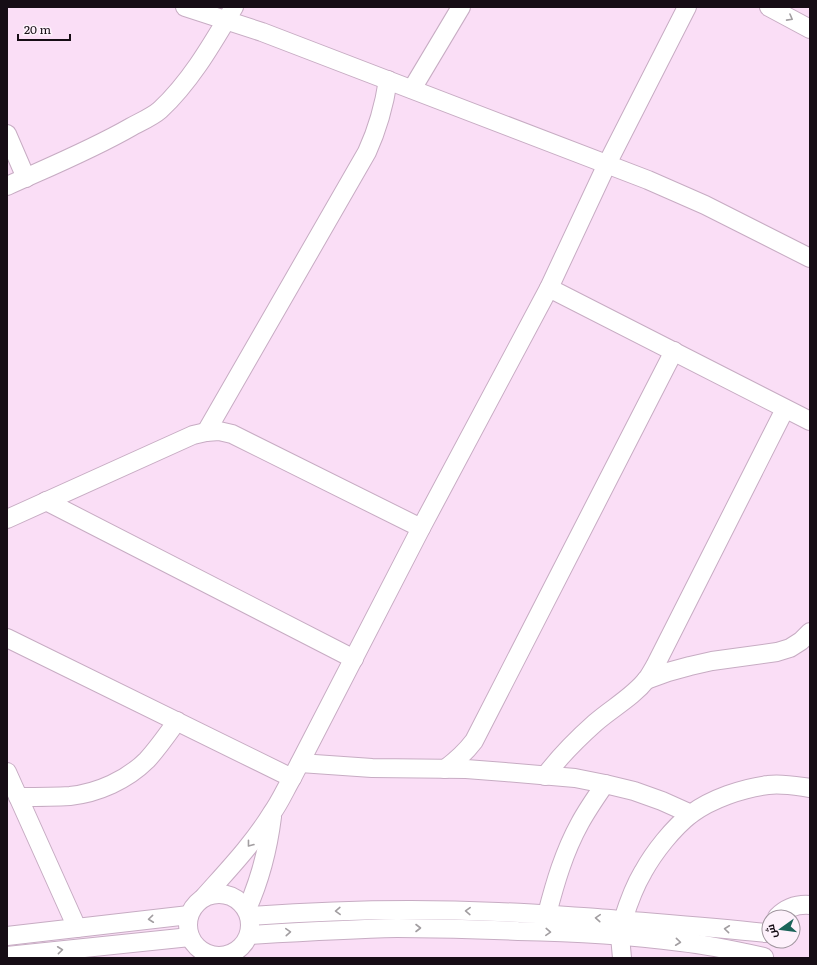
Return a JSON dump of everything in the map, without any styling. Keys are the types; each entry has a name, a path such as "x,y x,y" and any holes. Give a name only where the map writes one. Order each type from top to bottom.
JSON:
{"street":[{"path":"185,7 230,13 262,32 648,180 705,205 810,258"},
{"path":"400,85 448,7"},
{"path":"206,432 368,152 381,117 385,99 400,85 461,7"},
{"path":"204,897 220,893 228,894 242,903 248,912 251,928 246,942 242,948 228,956 221,957 206,954 194,944 188,930 189,915 198,902 248,848 273,813 421,528 549,288 607,164 687,7"},
{"path":"769,7 810,29"},
{"path":"7,186 76,156 118,135 158,112 179,91 197,68 230,13"},
{"path":"7,134 26,178"},
{"path":"549,288 810,422"},
{"path":"445,769 466,752 474,741 674,351"},
{"path":"545,776 568,748 646,680 655,666 785,408"},
{"path":"7,518 193,435 219,431 232,434 421,528"},
{"path":"46,501 354,659"},
{"path":"646,680 697,664 777,652 790,648 801,641 810,632"},
{"path":"7,638 177,722 296,771 372,768 466,769 575,778 634,791 662,801 691,814"},
{"path":"18,797 71,796 92,792 111,784 129,774 146,761 160,746 177,722"},
{"path":"7,772 77,928"},
{"path":"547,914 557,879 569,846 579,824 605,784"},
{"path":"622,958 622,928 631,896 642,873 656,851 691,814 709,803 748,788 769,785 790,785 810,788"},
{"path":"248,912 265,858 273,813"},
{"path":"788,909 792,907 810,905"},
{"path":"248,912 398,910 547,914 622,928 682,942 729,949 765,958"},
{"path":"7,936 189,915"},
{"path":"249,935 399,928 532,931 622,928 761,930"},
{"path":"7,956 190,937"}]}
